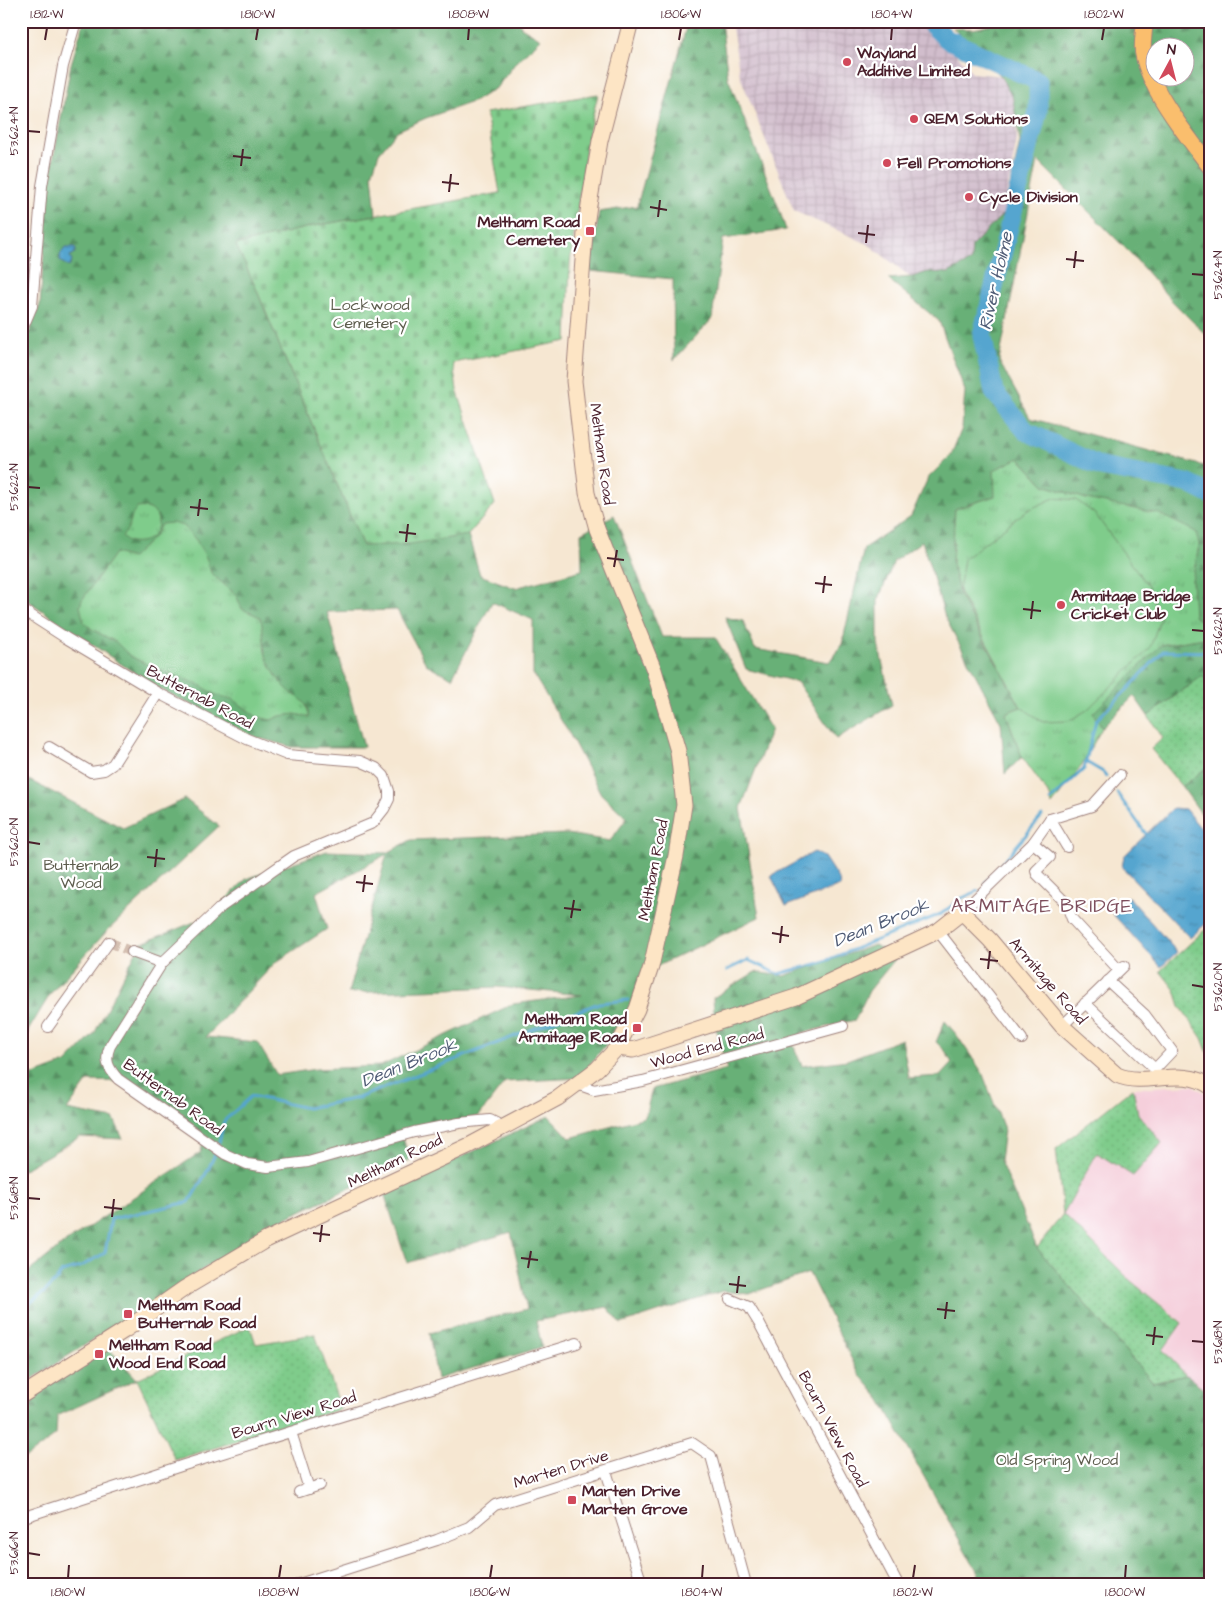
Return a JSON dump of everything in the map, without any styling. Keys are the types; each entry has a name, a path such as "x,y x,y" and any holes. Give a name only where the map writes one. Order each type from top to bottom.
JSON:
{"main road":[{"name":"Meltham Road","path":"21,1396 125,1330 185,1288 266,1240 353,1201 504,1127 558,1098 597,1069 616,1048 637,1009 651,967 676,856 684,805 678,751 654,670 597,529 587,493 574,381 585,233 589,205 600,141 631,21"},
{"path":"1145,21 1143,51 1151,78 1176,119 1211,168"},
{"path":"616,1048 633,1050 796,997 938,931 962,912"},
{"name":"Armitage Road","path":"962,912 990,940 1062,1026 1116,1075 1123,1078 1154,1074 1192,1078 1211,1087"}],"street":[{"path":"21,332 32,306 42,186 63,66 76,21"},
{"name":"Butternab Road","path":"23,615 158,693 247,739 287,755 360,761 370,764 384,776 389,791 389,799 384,810 372,823 294,856 221,907 162,963 106,1054 107,1064 111,1072 118,1079 225,1154 247,1164 268,1167 308,1162 414,1132 459,1123 490,1120 504,1127"},
{"path":"49,747 91,772 104,770 113,764 158,693"},
{"path":"962,912 1033,843 1050,819 1092,806 1120,775"},
{"path":"1050,819 1068,847"},
{"path":"1033,843 1050,857 1036,871 1037,874 1066,903 1072,919 1122,968 1062,1026"},
{"path":"938,931 1022,1039"},
{"path":"48,1027 109,942"},
{"path":"132,952 162,963"},
{"path":"1085,1003 1154,1074 1172,1051 1145,1015 1108,982"},
{"name":"Wood End Road","path":"577,1084 594,1090 643,1081 843,1026"},
{"name":"Bourn View Road","path":"730,1299 750,1307 898,1584"},
{"name":"Bourn View Road","path":"21,1518 184,1465 577,1344"},
{"path":"291,1432 314,1487 299,1492"},
{"name":"Marten Drive","path":"299,1584 437,1540 469,1527 495,1505 692,1443 711,1456 746,1584"},
{"path":"606,1471 642,1584"}],"shaded area":[{"path":"731,21 924,21 947,42 972,73 1013,77 1017,139 1003,214 953,313 868,244 794,211 740,76"},
{"path":"1193,1085 1211,1097 1211,1394 1186,1375 1163,1350 1182,1322 1131,1281 1063,1214 1097,1153 1138,1114 1133,1088"}],"green space":[{"name":"Butternab Wood","path":"84,21 520,21 521,27 541,39 517,61 497,87 475,101 426,118 397,131 379,153 372,174 376,215 314,226 236,245 256,288 363,546 495,504 468,535 480,575 515,588 582,570 581,533 614,515 662,637 715,637 771,729 741,808 759,917 641,974 628,1017 579,1078 505,1082 479,1116 401,1132 410,1160 275,1223 21,1386 21,1278 62,1245 201,1152 204,1135 164,1102 131,1082 88,1081 67,1110 114,1119 123,1139 80,1137 21,1171 21,776 123,828 185,799 219,826 106,932 51,993 28,1031 23,1079 66,1063 94,1034 140,944 209,916 246,879 327,851 387,853 411,840 567,834 610,841 627,818 601,794 570,735 533,674 533,620 492,602 452,678 426,664 397,610 327,612 364,747 292,747 255,737 152,685 21,596 21,350 40,305 49,183 71,64","holes":["387,854 348,993 498,987 582,995 513,1004 381,1066 316,1069 277,1075 257,1042 206,1037 275,963 327,929 316,893"]},
{"path":"680,21 721,21 728,78 786,230 723,239 712,319 674,360 673,279 590,271 599,212 637,206 687,24"},
{"path":"1011,21 1211,21 1211,340 1170,299 1132,255 1038,161 999,361 1030,418 1204,466 1211,471 1211,630 1194,616 1192,580 1199,545 1086,499 1044,485 1019,458 995,496 955,509 952,564 960,596 1021,707 1006,713 1022,757 1005,774 1001,723 945,617 922,541 894,561 878,601 878,643 892,705 836,739 797,682 746,669 725,617 743,621 755,649 829,662 842,644 864,548 911,516 928,478 951,455 962,428 965,391 939,321 888,279 912,277 928,272 948,273 971,261 972,246 1004,213 1020,142 1013,99 1000,75 953,28 973,29"},
{"name":"Lockwood Cemetery","path":"598,94 587,139 570,263 567,341 453,363 457,390 495,504 468,535 410,544 363,546 256,288 236,245 314,226 500,193 486,113"},
{"name":"Armitage Bridge Cricket Club","path":"1019,458 1044,485 1086,499 1159,514 1196,532 1199,545 1192,580 1194,616 1211,630 1211,637 1161,645 1093,713 1102,728 1080,768 1052,805 1050,796 1022,757 1006,713 1021,707 960,596 952,564 955,509 995,496 994,470"},
{"name":"Armitage Bridge Cricket Club","path":"1054,498 1076,500 1095,514 1148,586 1160,619 1150,648 1087,710 1069,721 1043,722 1021,707 959,591 964,559 1026,511"},
{"path":"137,508 146,508 153,511 157,516 158,522 154,535 140,542 133,542 126,540 122,536"},
{"path":"172,523 184,526 196,540 206,557 211,573 236,595 242,609 260,617 265,652 270,666 283,685 304,702 309,717 295,714 280,716 271,720 257,717 233,699 216,695 200,685 130,656 116,642 84,623 80,606 82,600 115,553 132,558 152,539 161,524"},
{"path":"1211,637 1211,684 1202,676 1148,716 1134,696 1102,728 1093,713 1161,645"},
{"path":"1202,676 1211,684 1211,702 1204,710 1211,718 1211,764 1182,787 1151,749 1163,738 1148,716"},
{"path":"1211,764 1211,827 1182,787"},
{"path":"1211,924 1211,1061 1202,1038 1180,1006 1175,990 1160,971"},
{"name":"Old Spring Wood","path":"875,945 896,958 869,991 855,1020 802,1033 792,1042 802,1066 847,1060 902,1039 909,1078 940,1076 952,1063 946,1052 936,1042 945,1021 956,1034 982,1072 1004,1129 1000,1161 1037,1248 1153,1383 1186,1375 1211,1394 1211,1584 984,1584 881,1400 859,1374 809,1273 749,1294 723,1291 621,1324 607,1307 536,1321 542,1347 437,1379 429,1333 527,1309 511,1232 407,1263 384,1193 549,1116 570,1138 645,1117 652,1089 727,1069 715,1026 713,998 755,972 784,976"},
{"path":"1133,1088 1138,1114 1162,1143 1133,1176 1097,1153 1063,1214 1056,1149"},
{"path":"1063,1214 1131,1281 1182,1323 1163,1350 1186,1375 1153,1383 1037,1248"},
{"path":"250,1326 256,1344 315,1334 341,1409 175,1460 137,1379"},
{"path":"108,1348 137,1379 57,1416 56,1435 21,1459 21,1402"}],"water":[{"path":"65,247 75,247 76,251 70,256 72,262 69,267 60,261 60,255"},
{"path":"1173,808 1185,809 1211,841 1211,919 1190,938 1122,867 1124,856"},
{"path":"814,852 824,857 839,880 840,886 786,906 771,876"},
{"path":"1128,896 1177,952 1161,967 1111,912"}],"waterway":[{"name":"River Holme","path":"928,21 947,39 1038,81 1038,111 982,335 994,392 1026,431 1101,467 1187,483 1211,495"},
{"name":"Dean Brook","path":"1051,800 1084,769 1096,720 1163,651 1211,652"},
{"path":"1086,762 1103,772 1106,776"},
{"path":"1117,793 1146,834"},
{"name":"Dean Brook","path":"985,883 1042,816"},
{"name":"Dean Brook","path":"727,970 748,960 778,974 820,963 941,914 962,898 978,891"},
{"name":"Dean Brook","path":"219,1142 224,1121 251,1096 307,1108 358,1098 599,1003 628,1000"},
{"name":"Dean Brook","path":"21,1308 44,1293 62,1272 80,1267 105,1253 111,1219 189,1202 215,1154"}],"tunnel":[{"path":"109,942 132,952"}],"place":[{"name":"Wayland Additive Limited","path":"847,62"},
{"name":"QEM Solutions","path":"914,119"},
{"name":"Fell Promotions","path":"887,163"},
{"name":"Cycle Division","path":"969,197"},
{"name":"Meltham Road Cemetery","path":"590,231"},
{"name":"Armitage Bridge Cricket Club","path":"1061,605"},
{"name":"Meltham Road Armitage Road","path":"637,1028"},
{"name":"Meltham Road Butternab Road","path":"128,1314"},
{"name":"Meltham Road Wood End Road","path":"99,1354"},
{"name":"Marten Drive Marten Grove","path":"572,1500"}],"district":[{"name":"ARMITAGE BRIDGE","path":"1042,906"}]}
